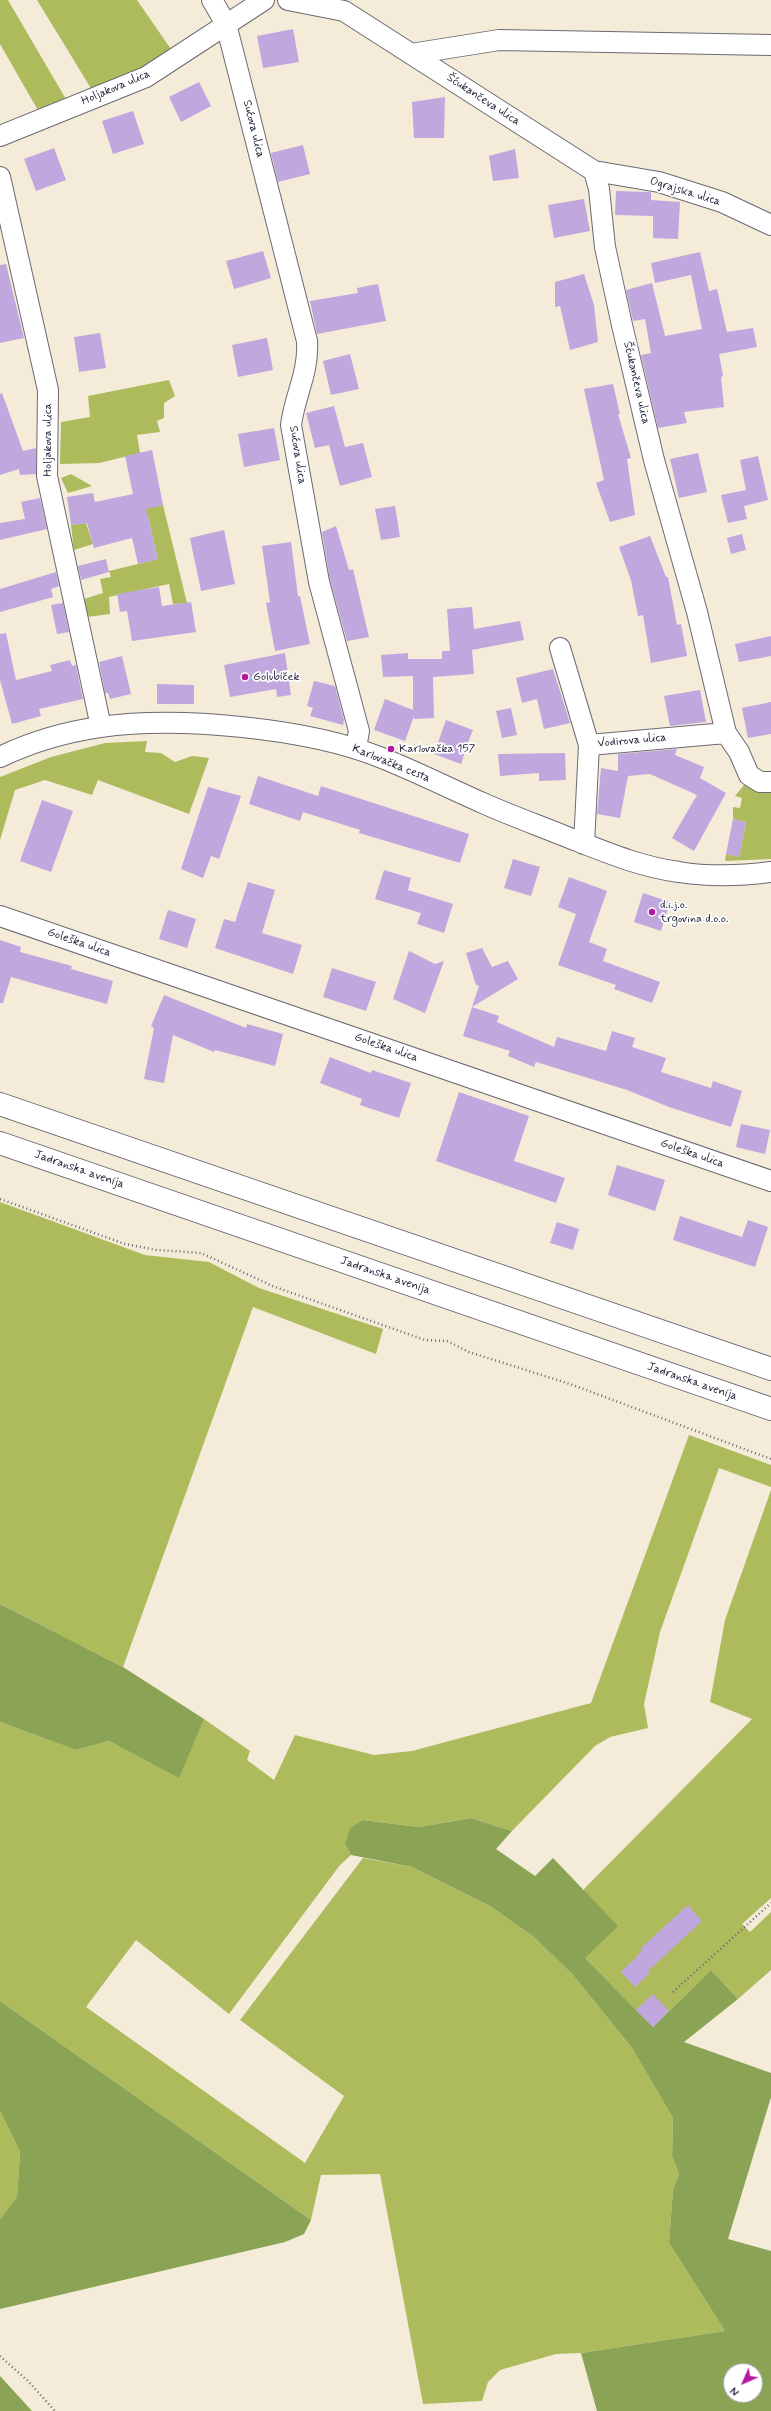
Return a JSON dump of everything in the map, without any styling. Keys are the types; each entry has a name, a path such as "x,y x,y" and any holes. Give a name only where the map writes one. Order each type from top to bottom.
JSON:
{"main road":[{"path":"0,1104 771,1369"},
{"name":"Jadranska avenija","path":"0,1143 771,1409"}],"street":[{"name":"Sućova ulica","path":"212,0 226,24 307,342 306,370 293,407 291,424 320,582 359,731 356,748"},
{"name":"Holjakova ulica","path":"0,136 146,77 264,0"},
{"path":"288,0 341,6"},
{"name":"Šćukančeva ulica","path":"341,6 411,54 594,171 599,189 605,247 622,324 654,460 698,612 726,733 739,752 749,775 760,782 771,782"},
{"path":"411,54 499,40 771,45"},
{"name":"Ograjska ulica","path":"594,171 659,182 722,202 771,225"},
{"name":"Holjakova ulica","path":"0,177 48,390 47,476 101,727"},
{"path":"560,648 589,745"},
{"name":"Karlovačka cesta","path":"0,757 20,748 61,735 101,727 163,724 221,726 314,738 356,748 584,844 628,860 678,872 744,875 771,872"},
{"name":"Vodirova ulica","path":"584,844 589,745 726,733"},
{"name":"Goleška ulica","path":"0,916 771,1181"}],"path":[{"path":"0,1199 125,1244 157,1250 201,1252 275,1288 425,1340 447,1341 469,1352 570,1384 771,1459"},
{"path":"673,1992 771,1903"},
{"path":"0,2356 28,2382 55,2411"}],"green space":[{"path":"0,0 8,0 67,101 39,112 0,44"},
{"path":"37,0 137,0 173,52 148,70 92,90"},
{"path":"169,380 175,396 164,403 164,418 157,421 160,432 137,435 140,453 99,463 60,464 61,422 90,417 88,396"},
{"path":"71,474 92,486 68,493 61,478"},
{"path":"163,505 187,603 173,604 169,584 109,597 110,614 87,617 84,599 103,593 100,579 111,577 109,571 158,559 148,517 136,511"},
{"path":"86,523 93,544 74,550 71,525"},
{"path":"147,741 145,752 161,753 175,762 192,756 209,758 189,814 98,780 92,795 45,780 15,790 0,840 0,777 51,757 105,743"},
{"path":"748,780 771,786 771,859 725,861 726,854 739,857 746,822 733,819 733,807 740,808 742,798 735,796"},
{"path":"0,1202 145,1255 209,1262 259,1288 383,1329 376,1354 253,1307 123,1667 0,1604"},
{"path":"689,1435 771,1465 771,1487 719,1468 660,1632 644,1704 648,1728 610,1737 595,1746 512,1831 471,1818 419,1827 363,1820 351,1828 345,1844 351,1855 340,1865 229,2014 136,1940 86,2007 305,2163 344,2096 240,2020 363,1858 412,1867 490,1906 534,1937 573,1975 632,2048 673,2118 672,2156 679,2174 673,2189 669,2243 725,2331 581,2353 556,2354 500,2370 488,2382 482,2401 423,2404 380,2174 321,2175 311,2220 0,2001 0,1722 76,1750 109,1741 178,1777 204,1719 250,1751 247,1760 274,1780 295,1735 374,1755 412,1751 591,1703"},
{"path":"771,1490 771,1898 742,1924 750,1932 771,1912 771,1970 738,1999 711,1970 653,2027 585,1958 584,1889 752,1719 710,1702 725,1620"},
{"path":"0,1604 123,1667 204,1719 179,1778 109,1741 76,1750 0,1722"},
{"path":"471,1818 512,1831 496,1849 535,1876 553,1858 618,1926 585,1958 653,2027 711,1970 738,1999 684,2042 771,2073 771,2097 728,2239 771,2251 771,2411 597,2411 581,2353 725,2331 669,2243 673,2189 679,2174 672,2156 673,2118 632,2048 573,1975 534,1937 490,1906 412,1867 351,1855 345,1844 350,1828 363,1820 419,1827"},
{"path":"0,2001 311,2220 304,2234 285,2242 0,2309 0,2219 17,2197 20,2152 0,2111"},
{"path":"0,2111 20,2152 17,2197 0,2219"},
{"path":"0,2376 32,2411 0,2411"}],"building":[{"path":"293,29 299,62 263,68 257,36"},
{"path":"199,82 211,106 181,122 169,97"},
{"path":"445,97 444,138 414,138 412,102"},
{"path":"133,111 144,144 113,154 102,121"},
{"path":"303,145 310,174 278,182 271,153"},
{"path":"54,148 66,180 36,191 24,159"},
{"path":"515,149 519,178 493,181 489,156"},
{"path":"616,191 651,192 651,200 680,202 678,239 653,238 653,216 615,215"},
{"path":"584,199 590,231 554,238 548,205"},
{"path":"263,251 271,278 234,289 226,261"},
{"path":"700,252 709,291 717,289 727,332 753,328 757,347 719,354 723,376 721,377 724,407 684,412 687,423 658,428 641,355 651,353 645,319 633,321 626,290 652,283 665,336 702,329 691,275 655,283 651,263"},
{"path":"6,264 24,338 0,343 0,265"},
{"path":"584,274 594,305 598,342 570,350 560,306 555,307 555,282"},
{"path":"378,284 386,321 317,334 310,301 358,293 357,288"},
{"path":"100,333 106,368 79,372 74,337"},
{"path":"267,338 273,370 238,377 232,345"},
{"path":"350,354 359,389 331,395 323,361"},
{"path":"613,384 620,414 618,414 631,458 627,459 635,515 610,522 596,483 604,480 584,389"},
{"path":"2,393 23,451 36,448 36,474 20,475 19,469 0,475 0,394"},
{"path":"334,406 345,447 363,443 372,477 340,486 329,445 315,448 306,413"},
{"path":"274,428 280,460 244,467 238,434"},
{"path":"152,450 163,505 146,509 158,559 138,564 132,538 94,548 87,523 71,525 67,497 93,493 95,502 133,494 125,456"},
{"path":"698,453 707,492 679,498 670,459"},
{"path":"758,456 768,500 744,506 747,519 728,523 721,495 746,490 740,460"},
{"path":"40,498 47,529 0,540 0,523 25,519 21,502"},
{"path":"395,506 400,537 381,540 375,509"},
{"path":"336,526 349,570 353,569 369,637 347,641 330,580 322,532"},
{"path":"224,530 235,584 201,591 190,538"},
{"path":"742,534 746,550 731,554 727,538"},
{"path":"650,536 666,577 668,577 677,625 681,624 687,656 651,663 643,615 638,616 631,580 619,547"},
{"path":"291,542 298,596 300,596 310,644 275,651 266,603 270,602 262,546"},
{"path":"106,559 109,572 81,580 78,566"},
{"path":"56,572 59,586 51,589 53,597 0,612 0,589"},
{"path":"159,587 162,606 191,602 196,632 132,641 127,611 120,612 117,594"},
{"path":"63,603 69,632 57,634 51,605"},
{"path":"472,607 474,629 520,621 524,640 472,650 474,674 433,677 434,718 414,719 414,716 405,741 374,730 385,699 413,710 413,676 383,677 381,655 408,653 408,659 442,659 442,651 450,651 447,609"},
{"path":"6,633 16,680 52,671 50,665 70,660 72,666 76,665 83,699 39,709 41,716 12,724 0,680 0,634"},
{"path":"771,636 771,656 739,662 735,644"},
{"path":"285,653 291,695 277,697 276,689 230,697 224,665"},
{"path":"122,656 131,694 110,699 108,693 105,693 99,662"},
{"path":"553,669 570,723 544,729 537,699 522,703 516,678"},
{"path":"314,681 335,686 344,720 343,725 310,716 313,708 307,706"},
{"path":"157,684 194,685 194,704 157,704"},
{"path":"700,690 706,722 670,726 664,696"},
{"path":"771,702 771,734 748,738 742,708"},
{"path":"511,708 517,735 502,738 496,711"},
{"path":"446,720 473,730 467,745 464,746 465,752 461,764 434,754"},
{"path":"677,749 675,755 704,767 700,778 726,793 694,851 672,838 697,795 650,774 628,776 620,818 597,814 601,768 618,771 618,754"},
{"path":"565,753 566,780 539,781 539,773 500,776 498,754"},
{"path":"258,776 318,796 321,786 469,834 460,863 359,833 360,830 303,812 300,821 249,804"},
{"path":"208,787 241,796 219,859 211,856 203,878 181,869"},
{"path":"42,800 73,811 51,872 20,861"},
{"path":"733,819 746,822 739,857 726,854"},
{"path":"513,859 540,867 531,896 504,888"},
{"path":"384,870 411,878 408,890 453,904 444,933 417,924 421,913 375,899"},
{"path":"569,877 607,891 589,942 607,949 603,961 660,982 652,1003 614,989 616,985 558,965 576,914 558,907"},
{"path":"248,882 275,890 262,933 302,945 293,974 215,948 224,919 235,922"},
{"name":"d.i.j.o. trgovina d.o.o.","path":"643,893 670,902 661,931 634,922"},
{"path":"168,910 196,919 187,948 159,939"},
{"path":"0,940 21,947 20,952 72,966 71,969 113,981 107,1004 11,977 3,1003 0,1003"},
{"path":"482,948 492,967 508,961 518,979 472,1007 479,986 476,985 466,953"},
{"path":"409,951 435,964 444,961 425,1013 393,999"},
{"path":"332,968 376,982 366,1011 323,997"},
{"path":"164,995 246,1028 247,1024 283,1034 275,1066 215,1050 214,1052 173,1035 164,1083 144,1079 154,1028 151,1026"},
{"path":"472,1007 499,1016 497,1022 554,1047 557,1037 606,1051 612,1031 635,1038 632,1047 666,1058 661,1072 711,1088 713,1081 742,1091 731,1127 669,1107 627,1090 536,1062 534,1067 508,1056 510,1051 463,1036"},
{"path":"330,1057 371,1073 372,1070 411,1083 399,1118 360,1105 362,1099 320,1083"},
{"path":"459,1092 529,1116 514,1161 565,1178 556,1203 436,1161"},
{"path":"741,1124 770,1130 765,1154 736,1147"},
{"path":"617,1165 665,1180 655,1211 608,1195"},
{"path":"680,1216 742,1237 748,1220 768,1227 755,1267 673,1240"},
{"path":"557,1222 579,1229 573,1250 550,1243"},
{"path":"688,1905 702,1921 648,1971 650,1973 635,1987 621,1972 642,1951 640,1949"},
{"path":"653,1994 669,2011 653,2027 636,2010"}],"place":[{"name":"Golubiček","path":"245,677"},
{"name":"Karlovačka 157","path":"391,749"},
{"name":"d.i.j.o. trgovina d.o.o.","path":"652,912"}]}
